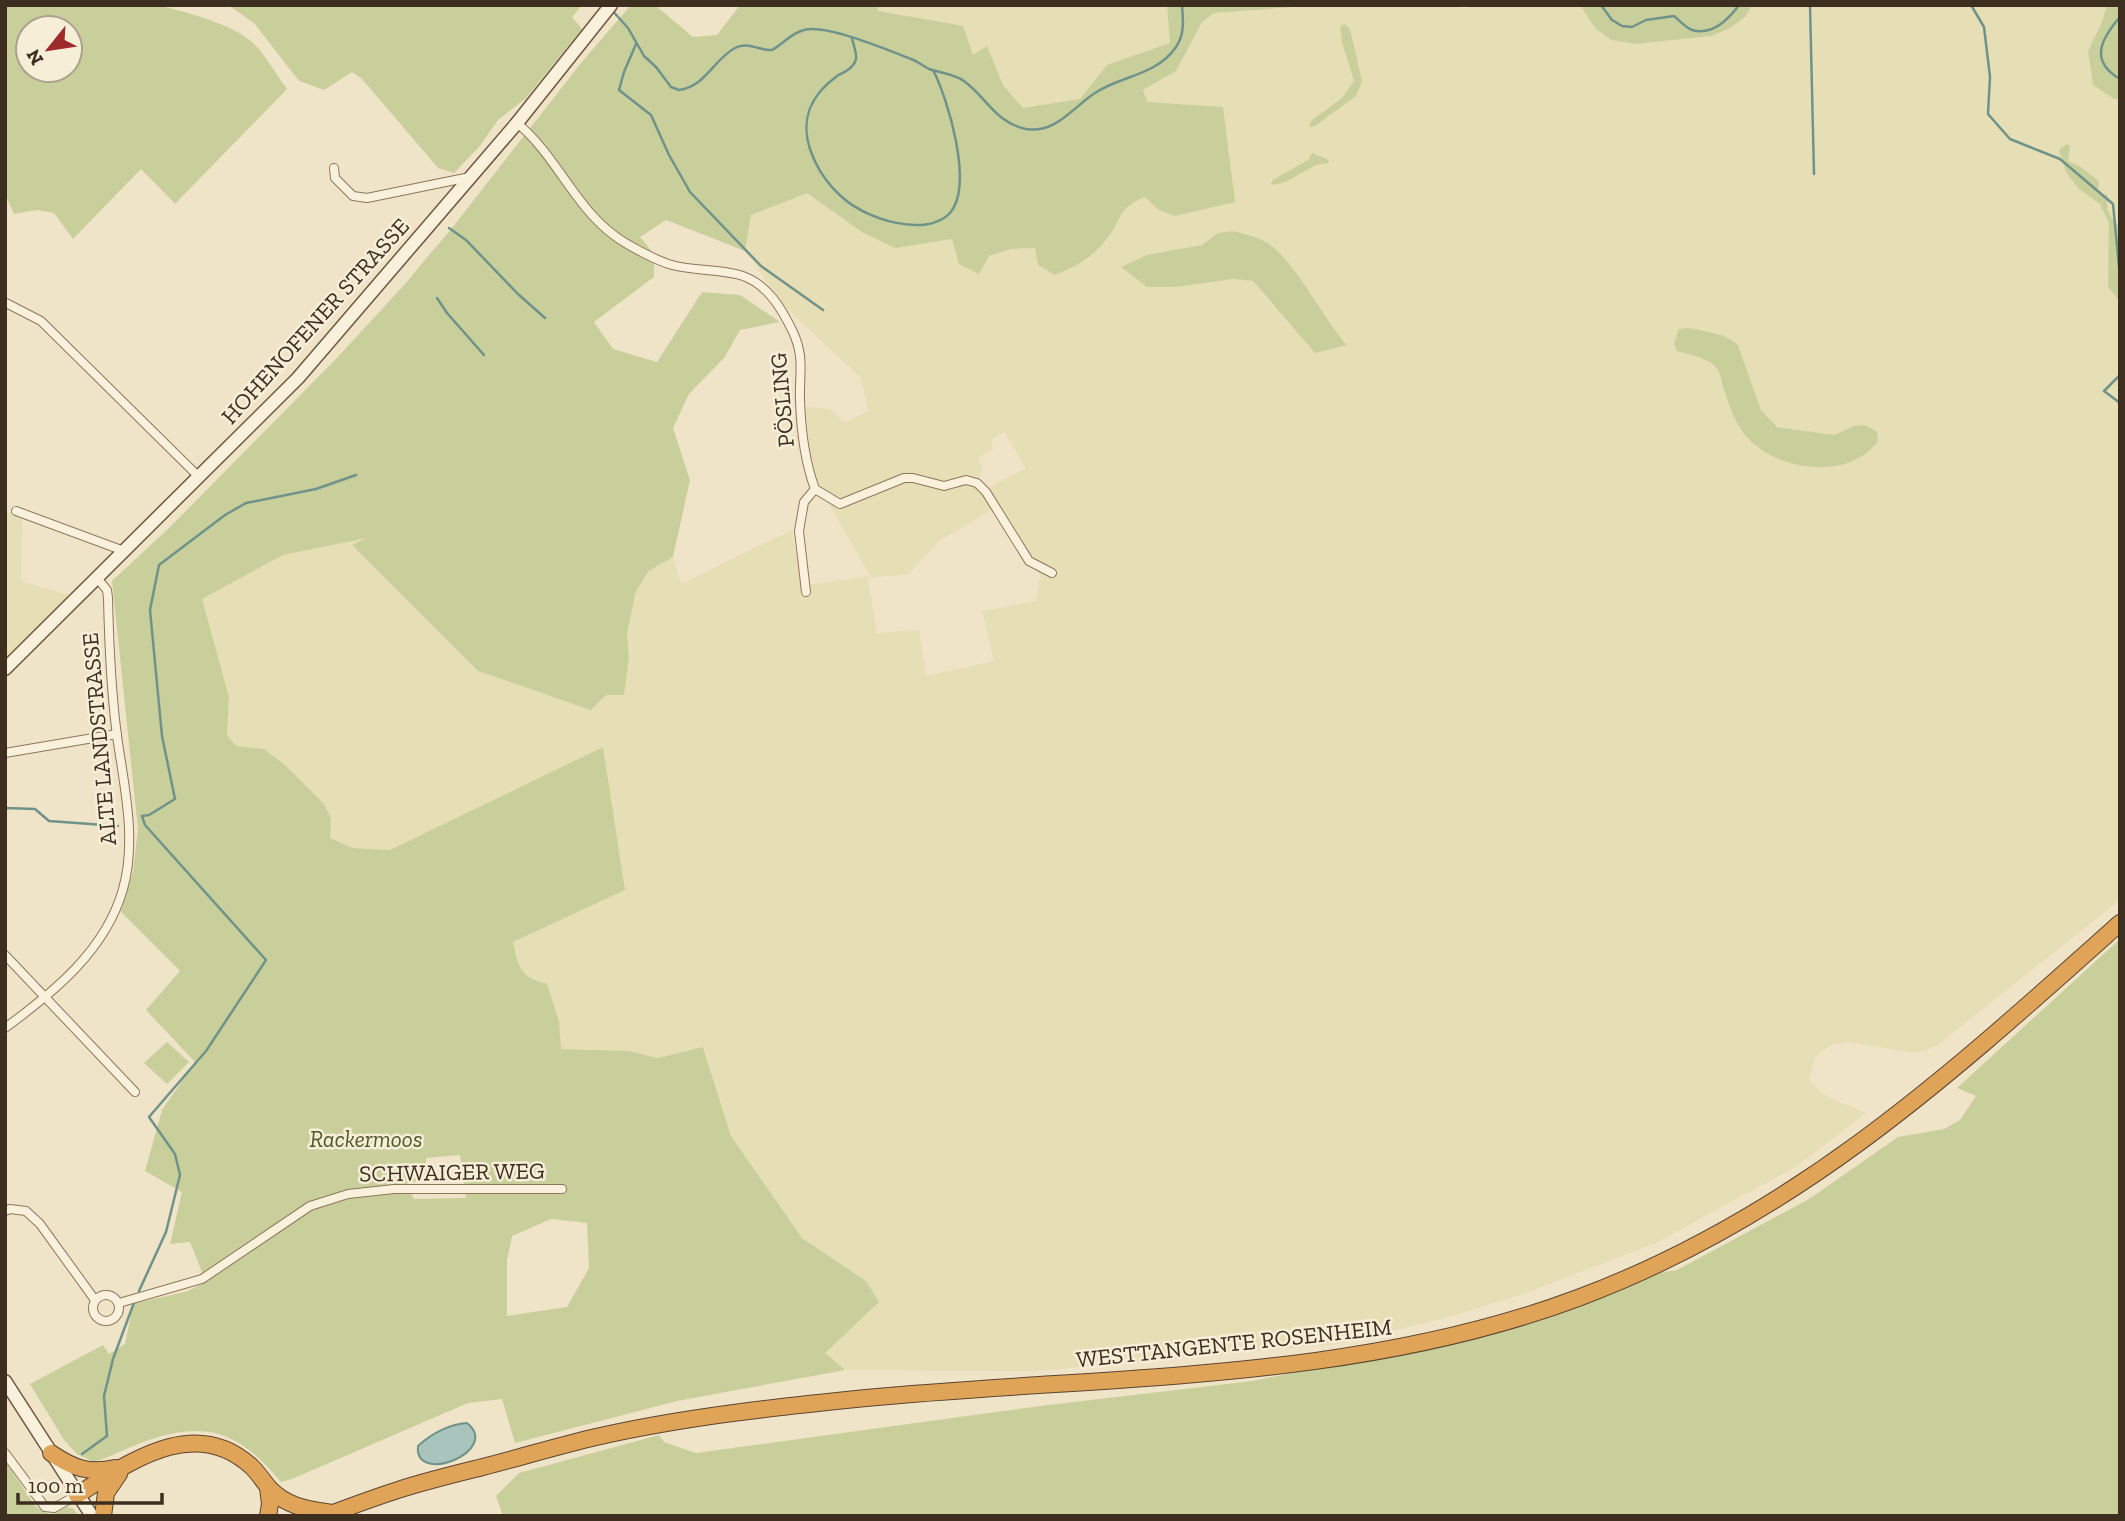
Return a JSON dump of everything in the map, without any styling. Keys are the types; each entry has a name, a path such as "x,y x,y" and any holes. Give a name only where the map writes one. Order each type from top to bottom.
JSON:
{"highway":[{"name":"WESTTANGENTE ROSENHEIM","path":"328,1514 402,1488 599,1437 667,1424 867,1398 1162,1377 1315,1361 1407,1346 1525,1316 1577,1298 1661,1263 1739,1223 1800,1185 1943,1079 2120,923"},
{"path":"51,1454 86,1471 102,1471 128,1464 175,1445 205,1444 237,1456 292,1506 328,1514"},
{"path":"78,1495 128,1464"},
{"path":"103,1516 109,1487 128,1464"},
{"path":"268,1487 268,1516"}],"main road":[{"name":"HOHENOFENER STRASSE","path":"5,669 298,378 517,123 611,5"},
{"path":"5,1381 92,1516"}],"street":[{"name":"PÖSLING","path":"517,123 564,176 587,210 616,236 670,265 742,276 767,292 780,307 802,358 801,420 807,468 815,489"},
{"name":"HOHENOFENER STRASSE","path":"334,168 335,178 353,195 367,198 472,176"},
{"path":"6,303 41,321 199,477"},
{"path":"806,592 799,531 804,502 815,489 841,504 904,478 944,486 966,480 977,483 986,492 1029,561 1052,573"},
{"path":"16,511 124,551"},
{"name":"ALTE LANDSTRASSE","path":"5,1028 44,998 83,960 100,939 123,891 129,866 127,801 109,654 108,598 107,590 97,578"},
{"path":"5,753 117,734"},
{"path":"5,955 135,1092"},
{"name":"SCHWAIGER WEG","path":"119,1303 202,1279 310,1206 348,1194 394,1189 562,1189"},
{"name":"SCHWAIGER WEG","path":"5,1211 26,1211 40,1224 95,1300 94,1313 103,1321 115,1319 120,1312 119,1303 114,1297 106,1295 95,1300"},
{"path":"7,1448 45,1507 54,1508 78,1495"}],"shaded area":[{"path":"878,5 1167,5 1171,43 1107,65 1080,99 1023,109 1003,85 987,47 974,56 877,11"},
{"path":"1321,5 1448,5 1464,8 1482,5 1580,5 1595,28 1611,40 1635,44 1713,36 1745,17 1752,5 2107,5 2088,51 2114,99 2120,99 2120,900 1935,1047 1916,1053 1847,1042 1829,1046 1815,1058 1809,1080 1826,1096 1866,1113 1797,1166 1656,1243 1526,1293 1446,1318 1338,1344 1037,1371 845,1370 824,1353 866,1281 802,1238 731,1136 704,1047 658,1058 629,1051 560,1049 559,1022 532,980 520,970 513,942 625,890 603,747 390,850 353,848 330,838 331,818 324,804 285,765 264,749 236,746 227,735 229,697 202,599 283,555 372,537 353,545 629,657 627,634 636,591 649,571 673,557 681,584 792,530 801,586 868,576 877,633 919,630 926,676 994,661 982,611 1036,601 1040,575 988,488 1026,468 1004,432 991,440 994,448 977,459 983,467 979,479 994,509 940,540 909,574 871,578 813,475 805,407 830,409 845,422 868,411 861,378 784,306 745,251 751,215 807,192 862,232 952,239 989,256 1011,249 1108,237 1128,204 1145,196 1159,210 1143,90 1176,71 1202,22 1214,13","holes":["1202,245 1332,329 1347,344 1273,306 1253,281 1234,279 1175,287 1147,287 1176,250","1703,331 1718,333 1738,345 1761,410 1777,427 1834,435 1854,426 1793,463 1718,371 1704,359"]},
{"path":"5,511 22,516 21,581 73,596 5,658"}],"green space":[{"path":"5,5 158,5 197,16 238,32 249,40 262,53 287,89 175,204 141,169 73,239 54,213 37,210 14,214 5,194"},
{"path":"228,5 582,5 572,17 582,29 526,98 498,120 479,147 454,173 438,168 362,79 352,72 324,90 299,81 254,23"},
{"name":"Rackermoos","path":"631,5 655,5 693,37 717,35 740,5 878,5 878,11 963,26 973,55 987,46 1003,85 1023,108 1080,99 1107,65 1170,43 1167,5 1321,5 1214,13 1202,22 1176,71 1143,90 1147,102 1223,107 1235,202 1175,216 1159,210 1145,197 1122,213 1109,236 1091,255 1055,275 1038,265 1035,248 1011,249 989,256 979,274 959,264 952,239 895,248 862,232 807,193 751,215 745,251 666,220 640,237 654,254 654,277 594,322 613,349 657,362 702,292 740,295 780,322 740,330 724,358 689,394 673,428 690,480 673,557 649,571 636,591 627,634 629,657 624,695 606,695 591,710 478,671 352,545 367,538 283,555 202,599 229,697 227,735 236,746 264,749 285,765 324,804 331,818 330,838 353,848 390,850 603,747 625,890 513,942 519,964 531,978 547,984 559,1022 561,1049 629,1051 658,1058 703,1047 731,1136 802,1238 866,1281 879,1302 825,1353 845,1370 677,1401 515,1443 502,1399 468,1403 281,1482 267,1466 238,1443 207,1432 171,1434 142,1442 94,1462 77,1454 64,1440 30,1384 103,1345 109,1354 125,1344 133,1304 188,1291 206,1282 190,1242 170,1244 182,1192 145,1171 162,1110 195,1062 146,1010 180,971 121,912 133,871 138,829 112,581 169,528 335,360 404,285 581,63","holes":["460,1155 466,1198 414,1199 407,1183 426,1180 426,1158","551,1219 587,1223 589,1268 567,1307 507,1316 507,1260 512,1236"]},
{"path":"1580,5 1752,5 1745,17 1712,36 1635,44 1611,40 1595,28"},
{"path":"2107,5 2120,5 2120,99 2114,99 2093,85 2088,51"},
{"path":"1344,24 1350,29 1362,81 1356,96 1315,126 1309,127 1312,120 1342,98 1354,81 1342,42 1340,27"},
{"path":"2067,144 2070,146 2068,161 2099,181 2098,194 2108,195 2109,212 2120,226 2120,302 2108,287 2109,223 2100,204 2079,189 2066,172 2059,150"},
{"path":"1312,153 1329,160 1328,163 1313,167 1285,182 1271,184 1273,180 1308,160"},
{"path":"1233,231 1260,239 1286,260 1347,345 1315,353 1253,281 1234,279 1175,287 1147,287 1121,267 1147,255 1202,245 1218,233"},
{"path":"1689,328 1721,335 1738,345 1761,410 1777,427 1834,435 1854,426 1865,425 1877,432 1878,441 1865,454 1831,467 1792,464 1774,457 1745,435 1732,412 1720,374 1715,367 1700,358 1677,351 1674,344 1679,329"},
{"path":"2120,939 2120,1516 503,1516 496,1496 519,1473 659,1435 664,1442 696,1453 1040,1406 1252,1381 1493,1333 1596,1299 1657,1273 1677,1270 1809,1199 1898,1137 1944,1129 1960,1120 1976,1096 1957,1088"},
{"path":"167,1042 189,1062 167,1084 144,1063"},
{"path":"5,1461 36,1507 51,1515 67,1507 74,1509 78,1516 5,1516"}],"water":[{"path":"467,1423 475,1434 474,1444 466,1453 441,1464 429,1463 420,1458 418,1446 429,1437 441,1430"}],"waterway":[{"path":"611,9 628,28 644,56 671,87 679,90 688,88 703,78 735,48 749,46 772,50 795,34 814,29 857,39 913,60 929,69 956,77 972,88 999,116 1016,126 1037,129 1064,118 1105,87 1149,70 1168,57 1181,37 1182,5"},
{"path":"1601,5 1612,20 1622,26 1632,27 1646,20 1674,16 1690,29 1699,31 1713,29 1739,5"},
{"path":"1810,5 1814,174"},
{"path":"1971,5 1984,27 1990,77 1988,114 2010,139 2060,159 2113,204 2120,277"},
{"path":"2120,17 2108,33 2101,49 2104,65 2120,79"},
{"path":"852,38 855,62 828,83 814,99 807,117 807,138 823,175 842,197 865,212 895,223 911,225 939,221 950,213 957,200 960,183 956,142 933,70"},
{"path":"636,44 619,90 651,115 690,192 761,266 823,310"},
{"path":"449,228 466,240 545,318"},
{"path":"437,298 484,355"},
{"path":"2120,375 2104,391 2120,403"},
{"path":"139,1291 166,1232 180,1175 175,1154 149,1117 206,1051 266,960 145,825 142,816 149,815 175,799 162,736 150,610 159,565 225,515 246,503 316,489 356,475"},
{"path":"5,808 35,809 49,821 118,826"},
{"path":"82,1454 107,1436 104,1396 113,1359 135,1300"}]}
